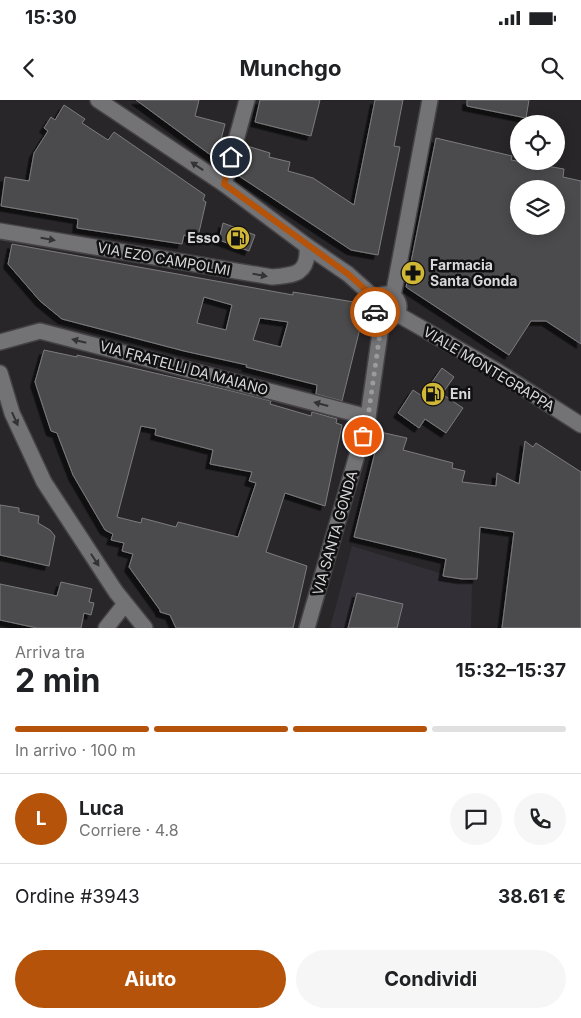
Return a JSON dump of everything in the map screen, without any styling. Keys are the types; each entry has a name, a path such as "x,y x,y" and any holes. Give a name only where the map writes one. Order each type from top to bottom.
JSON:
{"street":[{"path":"98,100 224,184 348,274 376,299"},
{"path":"224,184 247,100"},
{"path":"393,296 386,294 376,299 374,303 376,315 382,319 391,319 397,314 399,306 393,296 430,100"},
{"name":"VIA EZO CAMPOLMI","path":"0,231 272,277 294,276 304,268 308,256 307,246"},
{"name":"VIALE MONTEGRAPPA","path":"397,314 498,370 581,425"},
{"name":"VIA SANTA GONDA","path":"307,628 368,417 382,319"},
{"name":"VIA FRATELLI DA MAIANO","path":"0,342 40,331 368,417"},
{"path":"0,373 12,413 44,482 116,592 145,628"},
{"path":"106,628 125,604"}],"shaded area":[{"path":"352,546 472,583 471,628 330,628"}],"building":[{"path":"136,100 199,100 195,116 225,124 216,159"},
{"path":"260,100 320,100 311,136 255,122"},
{"path":"375,100 403,100 394,146 400,147 378,255 351,250 236,174 244,145 270,153 269,157 290,162 288,171 313,178 354,205"},
{"path":"467,100 529,100 526,115 511,115 467,106"},
{"path":"64,105 85,119 82,123 108,140 114,132 205,195 203,200 206,202 197,241 184,235 182,244 77,228 78,219 1,206 5,177 29,181 34,153 48,131 44,128 51,117 55,120"},
{"path":"436,138 510,156 510,170 564,170 563,177 581,181 581,344 546,321 531,321 509,355 406,287"},
{"name":"Esso","path":"223,223 255,235 249,251 219,240"},
{"path":"12,244 293,295 293,292 366,304 342,401 316,394 317,385 246,367 247,365 184,351 62,319 40,301 8,264","holes":["204,297 232,305 226,330 197,323","260,318 288,322 281,347 253,340"]},
{"path":"44,350 77,357 77,355 228,390 271,401 270,404 311,416 312,412 337,419 336,423 342,425 325,506 285,493 266,552 307,566 293,628 176,628 170,615 160,612 129,567 133,554 122,551 124,543 111,540 113,534 105,530 73,475 57,433 51,431 35,382","holes":["141,426 156,429 155,435 213,450 210,464 252,472 249,481 256,483 238,537 178,522 176,527 142,518 141,523 117,517"]},
{"path":"442,368 454,377 442,394 463,408 446,433 425,419 419,428 398,413 413,390 422,396"},
{"path":"380,432 407,438 403,450 453,463 452,468 465,471 462,482 496,486 497,473 519,484 525,441 533,447 536,443 581,472 581,628 502,628 514,532 480,527 477,579 443,576 446,559 354,537"},
{"path":"0,505 19,508 19,512 39,516 38,523 50,530 55,536 49,566 0,555"},
{"path":"61,582 92,589 89,602 94,603 91,615 84,613 81,628 37,628 0,620 0,584 57,596"},
{"path":"357,593 403,604 397,628 348,628"}],"way so far":[{"path":"363,436 368,417 382,319 375,312"}],"place":[{"name":"Esso","path":"238,238"},
{"name":"Farmacia Santa Gonda","path":"413,273"},
{"name":"Eni","path":"433,394"}],"route":[{"path":"231,157 224,184 348,274 376,299 374,303 375,312"}]}
